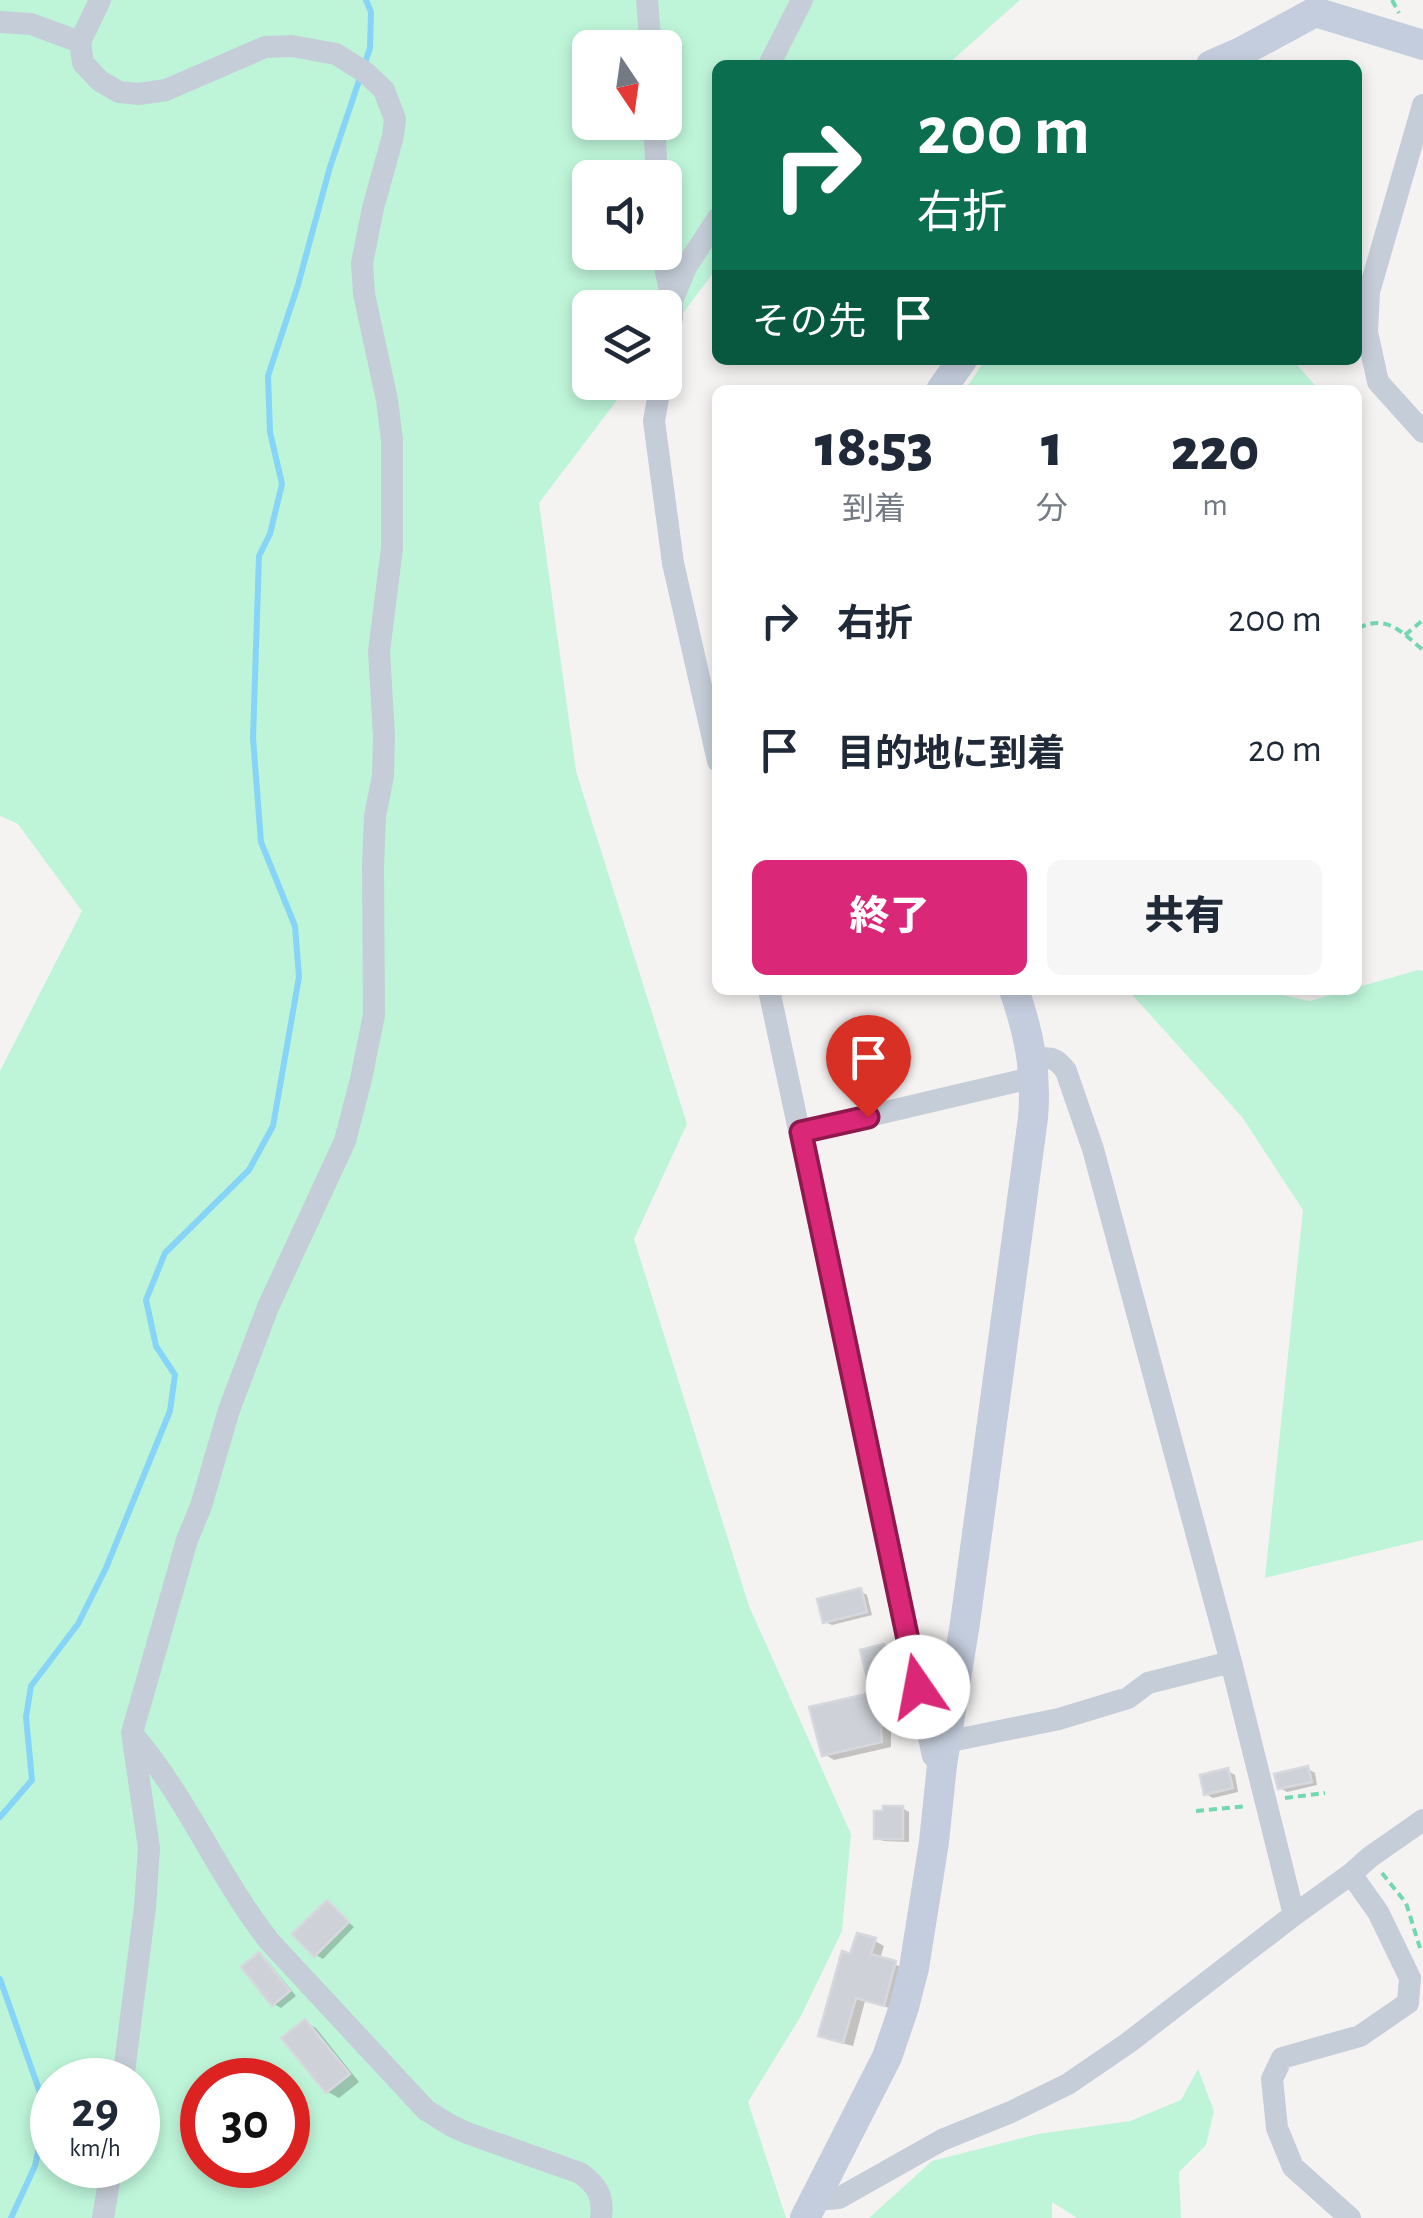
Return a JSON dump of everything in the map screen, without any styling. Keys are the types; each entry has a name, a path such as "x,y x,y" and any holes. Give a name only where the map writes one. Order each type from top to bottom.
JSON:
{"street":[{"path":"100,0 80,42 83,63 100,81 118,92 166,90 265,48 292,46 336,54 366,74 384,90 395,119 362,263 364,294 392,440 392,548 379,651 384,736 372,867 374,1015 345,1141 268,1307 228,1410 132,1734 149,1848 126,2058"},
{"path":"647,0 650,30"},
{"path":"772,60 802,0"},
{"path":"1223,60 1316,12 1423,45"},
{"path":"0,22 31,24 80,42"},
{"path":"1423,104 1368,292 1367,332 1378,382 1423,432"},
{"path":"677,290 686,267 712,227"},
{"path":"658,400 654,421 673,563 712,734"},
{"path":"770,995 934,1756 1128,1698 1148,1683 1230,1662"},
{"path":"810,2209 886,2057 904,2008 924,1911 1030,1138 1034,1068 1016,995"},
{"path":"801,1132 1034,1068 1050,1057 1058,1060 1066,1071 1094,1149 1294,1915"},
{"path":"132,1734 194,1822 248,1913 426,2110 467,2133 580,2172 600,2192 601,2218"},
{"path":"810,2209 838,2198 942,2140 1068,2084 1128,2044 1423,1820"},
{"path":"1350,2218 1293,2167 1277,2128 1272,2079 1282,2058 1360,2036 1408,2003 1410,1978 1378,1912 1351,1874"},
{"path":"102,2218 108,2188"}],"path":[{"path":"1404,635 1423,620"},
{"path":"1362,626 1390,624 1423,650"},
{"path":"1370,1857 1406,1903 1423,1957"}],"green space":[{"path":"0,0 1020,0 953,60 712,60 712,275 682,314 682,290 572,290 572,400 617,400 539,503 576,771 687,1124 634,1239 749,1606 851,1834 842,1931 801,2016 748,2102 786,2218 0,2218 0,1071 82,911 18,824 0,816"},
{"path":"982,365 1297,365 1315,385 968,385"},
{"path":"1423,971 1423,1540 1265,1578 1303,1210 1242,1117 1132,995 1282,995 1310,1001 1331,995 1362,995 1362,986"},
{"path":"1198,2069 1214,2111 1206,2145 1179,2172 1181,2218 1077,2218 1052,2202 1052,2218 869,2218 932,2161 1038,2134 1130,2121 1181,2100"}],"building":[{"path":"861,1588 867,1612 823,1623 817,1599"},
{"path":"884,1644 895,1686 902,1684 908,1709 900,1711 903,1721 881,1726 882,1742 822,1756 809,1707 871,1693 860,1650"},
{"path":"1308,1766 1312,1782 1278,1789 1274,1774"},
{"path":"1228,1768 1233,1788 1204,1795 1200,1775"},
{"path":"883,1806 903,1806 903,1839 874,1839 874,1811 883,1811"},
{"path":"327,1900 349,1922 314,1957 292,1934"},
{"path":"857,1933 876,1938 871,1954 896,1961 884,2006 856,1998 843,2043 818,2036 842,1951 850,1954"},
{"path":"259,1952 290,1991 272,2006 241,1967"},
{"path":"305,2019 350,2074 326,2093 310,2073 310,2058 297,2058 281,2038"}],"waterway":[{"path":"0,1817 32,1780 26,1717 31,1686 78,1624 106,1568 170,1411 175,1375 156,1346 146,1300 165,1253 249,1170 273,1126 299,977 295,926 261,842 253,738 259,556 270,534 282,484 270,432 268,376 370,48 371,12 366,0"},
{"path":"0,1979 43,2101 43,2129 35,2166 11,2218"}],"route":[{"path":"868,1117 801,1132 918,1687"}]}
